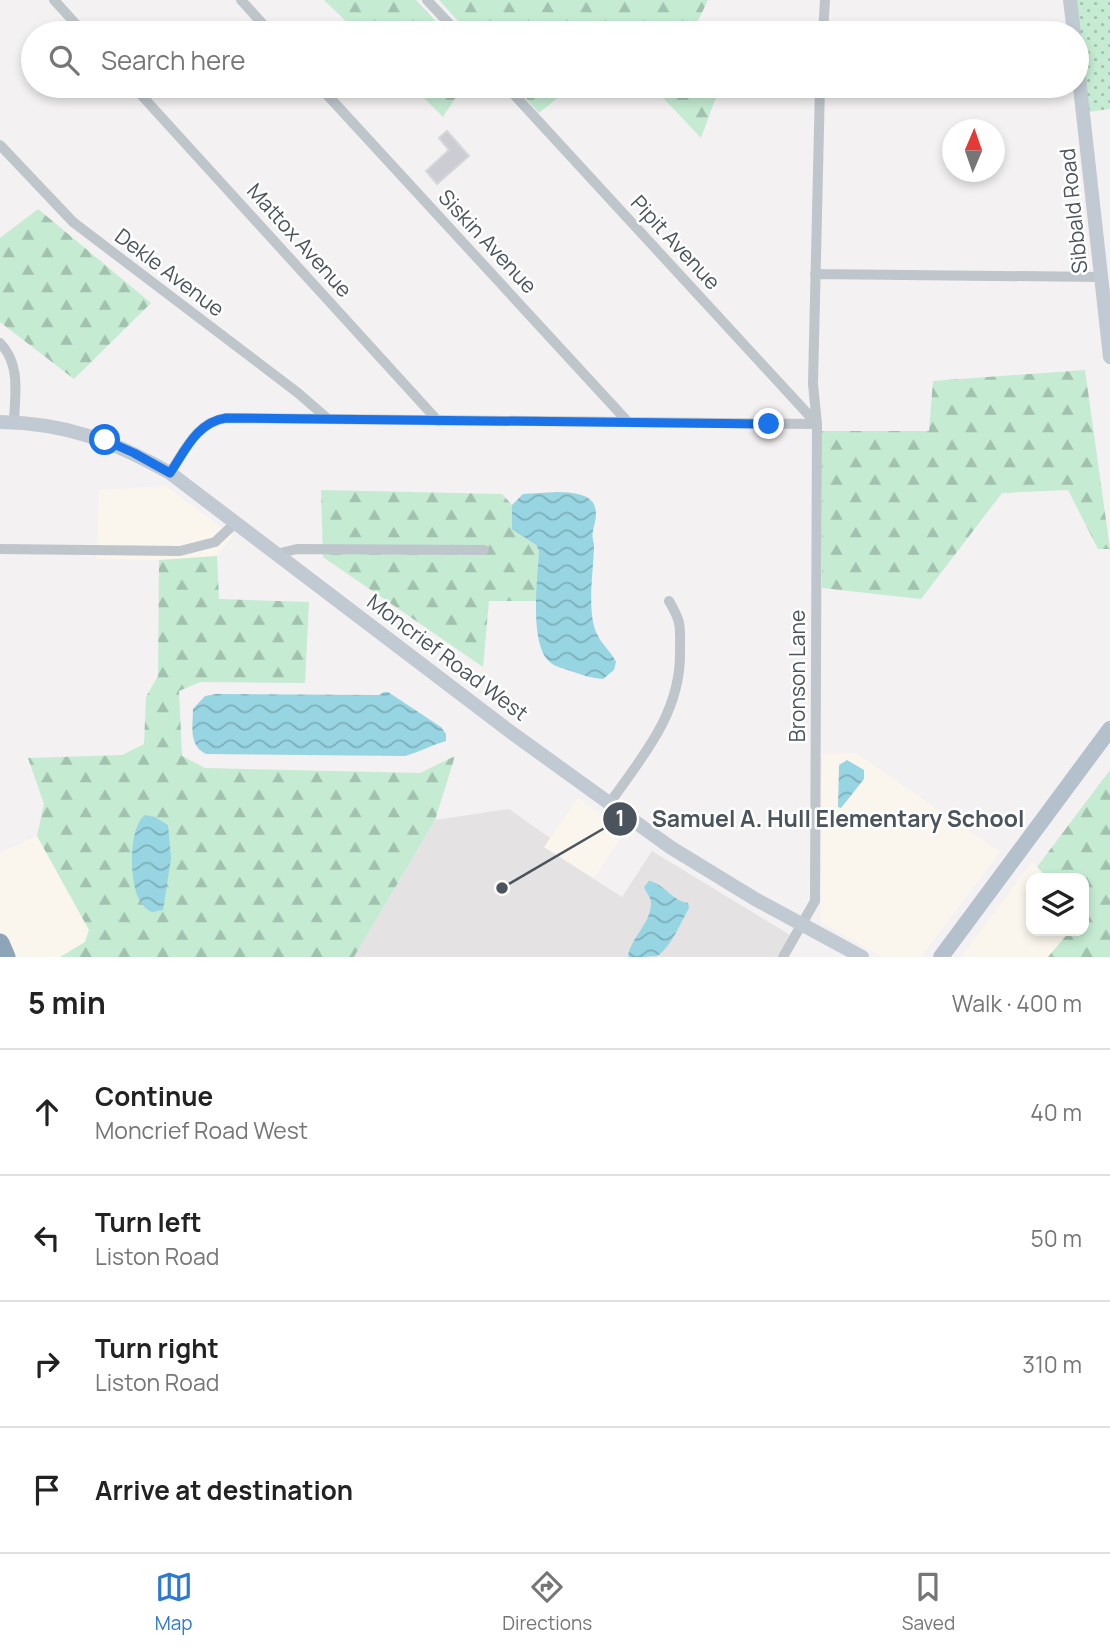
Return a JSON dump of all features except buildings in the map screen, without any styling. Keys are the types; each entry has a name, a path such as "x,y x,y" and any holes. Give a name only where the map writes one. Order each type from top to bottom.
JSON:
{"highway":[{"path":"0,943 6,957"}],"main road":[{"path":"1070,0 1073,21"},
{"name":"Sibbald Road","path":"1082,98 1106,277 1110,358"},
{"name":"Moncrief Road West","path":"7,422 45,425 105,440 170,473 609,804 670,847 862,957"},
{"path":"940,957 1110,729"}],"street":[{"path":"54,0 73,21"},
{"path":"241,0 260,21"},
{"path":"428,0 447,21"},
{"path":"824,21 825,0"},
{"name":"Mattox Avenue","path":"144,98 439,421"},
{"name":"Siskin Avenue","path":"330,98 628,422"},
{"name":"Pipit Avenue","path":"517,98 817,424"},
{"name":"Bronson Lane","path":"783,957 816,901 817,424 813,384 820,98"},
{"name":"Dekle Avenue","path":"0,145 74,222 298,393 328,419"},
{"path":"815,274 1106,277"},
{"path":"0,343 9,352 14,365 7,422"},
{"path":"170,473 196,433 216,419 817,424"},
{"path":"0,549 180,551 215,542 234,523"},
{"path":"276,554 297,549 484,550"},
{"path":"609,804 652,744 668,716 676,691 680,663 680,620 669,601"}],"shaded area":[{"path":"166,486 233,536 217,556 159,560 97,559 99,490"},
{"path":"856,753 1000,852 921,957 882,957 821,922 822,754"},
{"path":"578,798 625,832 594,878 544,847"},
{"path":"509,809 550,838 544,847 622,897 652,851 790,935 777,957 354,957 435,820"},
{"path":"37,836 89,930 85,942 60,957 11,957 0,931 0,853"},
{"path":"1032,862 1043,873 1026,873 1026,936 1066,936 1048,957 961,957"}],"green space":[{"path":"324,0 416,0 436,21 346,21"},
{"path":"439,0 708,0 698,21 458,21"},
{"path":"1076,0 1110,0 1110,109 1088,112 1089,21 1078,21"},
{"path":"424,98 455,98 443,117"},
{"path":"526,98 557,98 539,113"},
{"path":"663,98 716,98 701,138"},
{"path":"38,209 151,303 74,379 0,322 0,238"},
{"path":"1085,370 1110,549 1098,549 1068,490 1002,493 921,599 822,588 822,431 929,431 933,381"},
{"path":"321,490 502,494 512,505 512,529 536,545 539,551 537,601 489,601 483,667 323,557"},
{"path":"217,556 219,599 309,602 305,683 200,682 179,691 182,756 205,768 420,773 455,756 435,820 354,957 60,957 85,942 89,930 37,836 44,804 28,758 122,755 144,744 146,697 158,676 159,560"},
{"path":"1110,770 1110,957 1048,957 1066,936 1089,936 1089,873 1043,873 1037,867"}],"water":[{"path":"558,492 586,497 595,506 592,535 592,614 599,638 616,662 614,670 603,679 551,663 539,642 536,593 539,551 536,545 512,529 512,505 523,494"},
{"path":"384,692 441,727 446,734 446,741 405,756 206,754 196,746 194,740 193,709 205,696 379,695"},
{"path":"847,760 864,770 864,779 841,808 838,807 839,765"},
{"path":"145,815 155,817 168,825 171,858 163,910 152,912 145,908 136,893 132,869 135,831"},
{"path":"649,881 688,903 689,908 662,952 657,956 628,957 650,911 651,901 644,887"}],"place":[{"name":"Samuel A. Hull Elementary School","path":"502,888"}],"route":[{"path":"105,440 170,473 196,433 216,419 226,418 769,424"}]}
